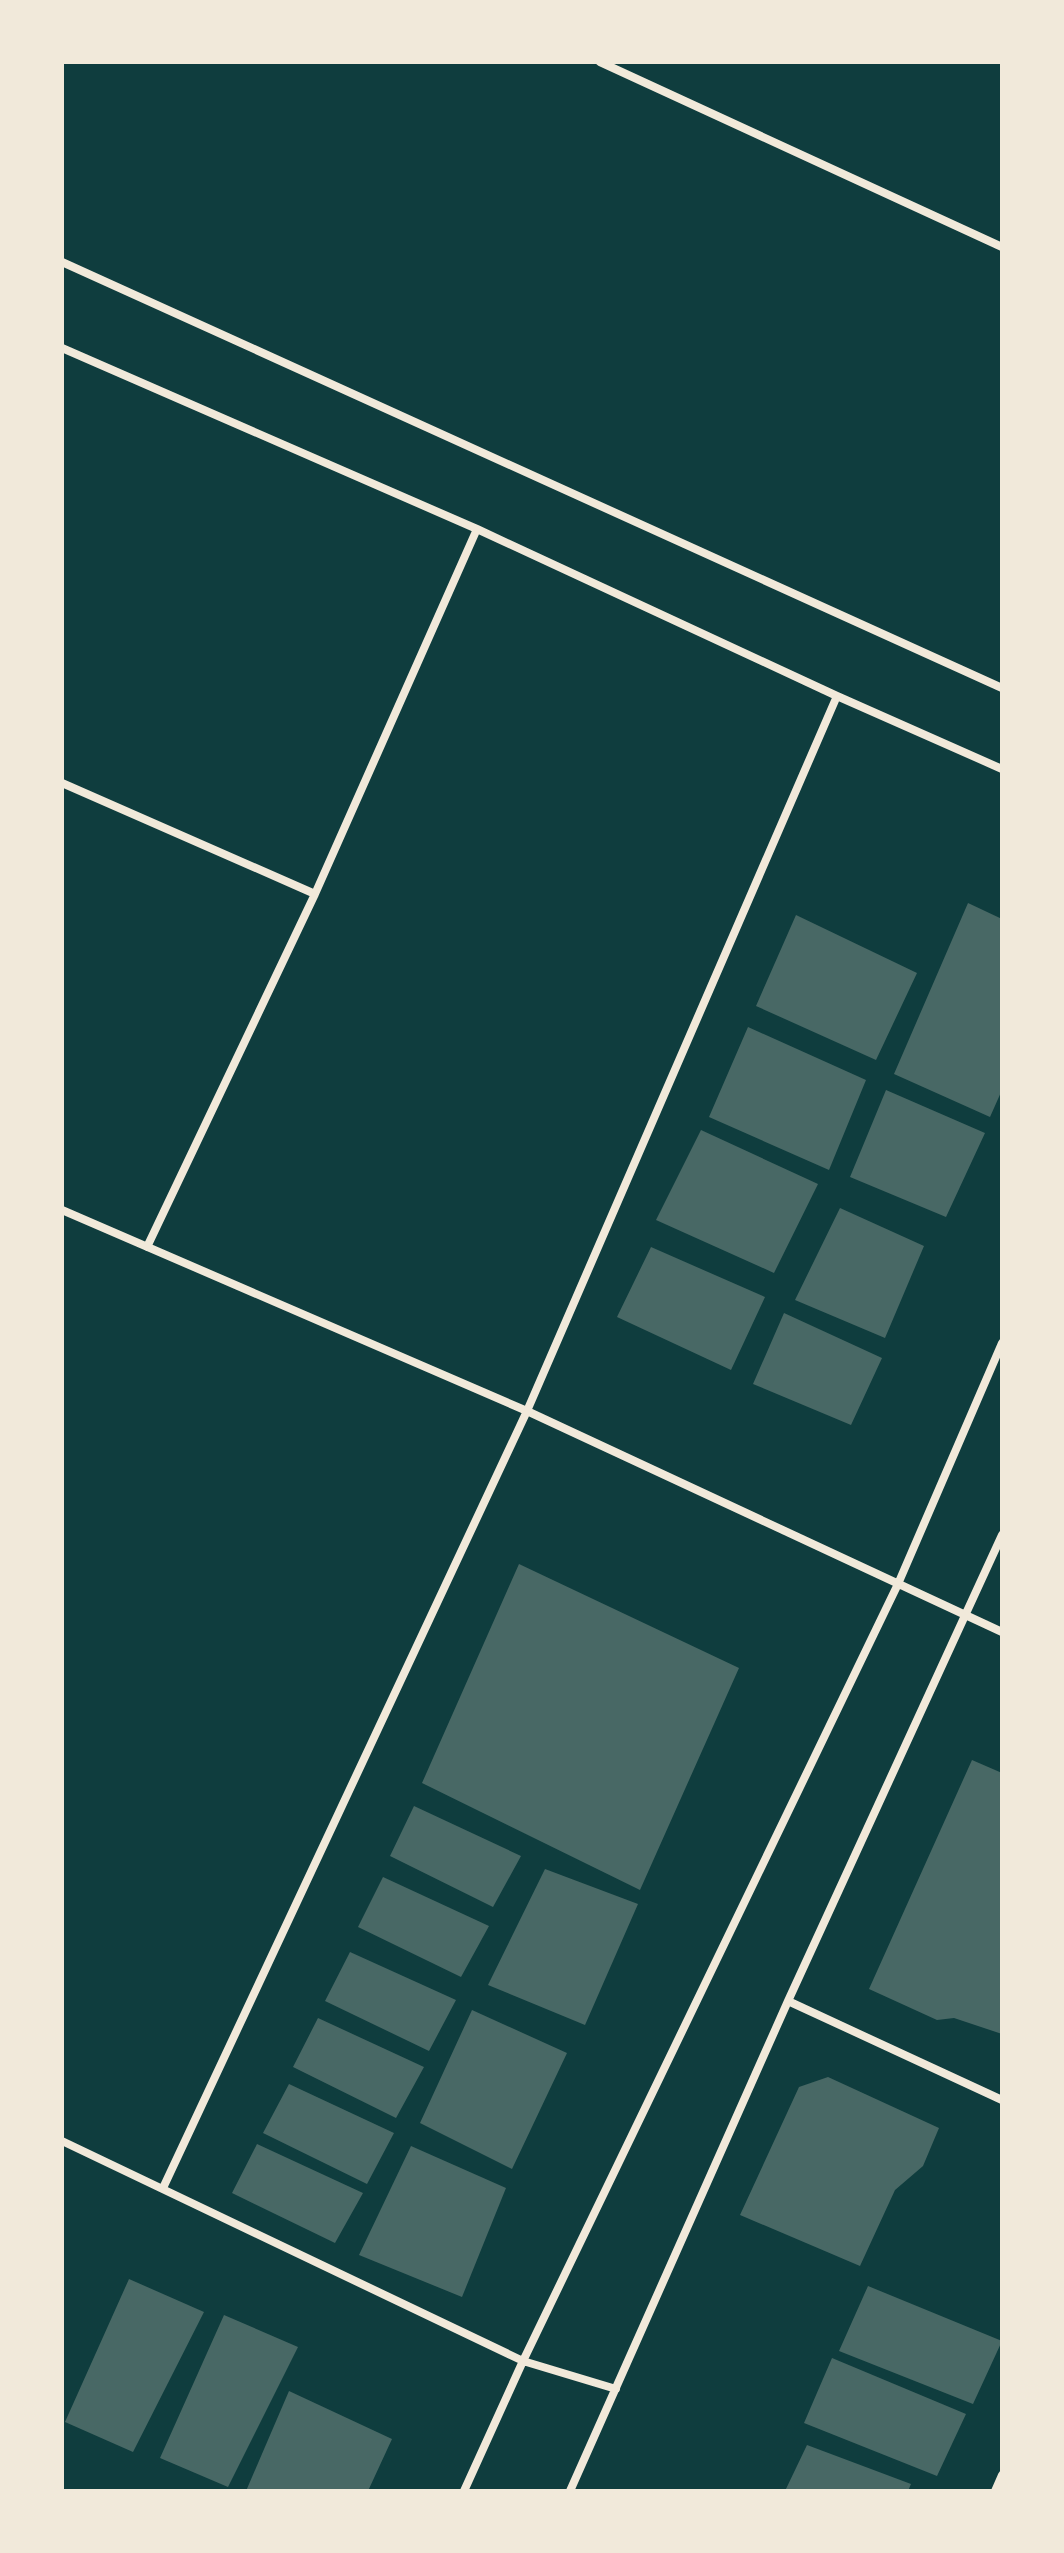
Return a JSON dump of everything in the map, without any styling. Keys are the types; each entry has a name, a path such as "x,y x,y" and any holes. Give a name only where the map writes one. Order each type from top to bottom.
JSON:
{"street":[{"path":"600,62 1002,247"},
{"path":"62,262 1002,688"},
{"path":"62,348 477,529 1002,769"},
{"path":"147,1247 315,894 477,529"},
{"path":"163,2188 527,1411 837,696"},
{"path":"62,783 315,894"},
{"path":"62,1210 527,1411 1002,1632"},
{"path":"464,2491 523,2361 898,1584 1002,1343"},
{"path":"570,2491 788,2001 965,1615 998,1556 1002,1535"},
{"path":"788,2001 1002,2100"},
{"path":"62,2141 523,2361 616,2389"},
{"path":"995,2491 1002,2475"}],"building":[{"path":"968,903 1002,919 1002,1090 990,1117 894,1074"},
{"path":"796,915 917,973 876,1060 756,1006"},
{"path":"748,1027 866,1080 829,1170 709,1117"},
{"path":"886,1090 985,1133 946,1217 850,1177"},
{"path":"701,1130 818,1184 774,1273 656,1220"},
{"path":"840,1208 924,1246 885,1338 795,1300"},
{"path":"651,1247 765,1297 731,1370 617,1317"},
{"path":"784,1313 882,1358 851,1425 753,1384"},
{"path":"519,1564 739,1668 640,1890 422,1783"},
{"path":"972,1760 1002,1773 1002,2034 954,2018 937,2020 869,1989"},
{"path":"414,1806 521,1856 493,1907 390,1856"},
{"path":"545,1869 638,1904 585,2025 488,1985"},
{"path":"383,1877 489,1926 461,1977 358,1927"},
{"path":"350,1952 456,2000 429,2051 325,2001"},
{"path":"472,2010 567,2053 512,2169 420,2123"},
{"path":"318,2018 424,2067 396,2118 293,2067"},
{"path":"828,2077 939,2128 923,2166 895,2190 860,2266 740,2215 799,2087"},
{"path":"289,2084 394,2133 367,2184 263,2133"},
{"path":"257,2144 363,2193 335,2243 232,2193"},
{"path":"411,2146 506,2188 462,2297 359,2255"},
{"path":"129,2279 204,2312 133,2452 65,2422"},
{"path":"868,2286 1002,2341 973,2404 839,2351"},
{"path":"224,2315 298,2347 228,2487 160,2458"},
{"path":"832,2358 966,2414 937,2476 804,2423"},
{"path":"289,2391 392,2439 368,2491 246,2491"},
{"path":"807,2445 911,2484 908,2491 785,2491"}]}
